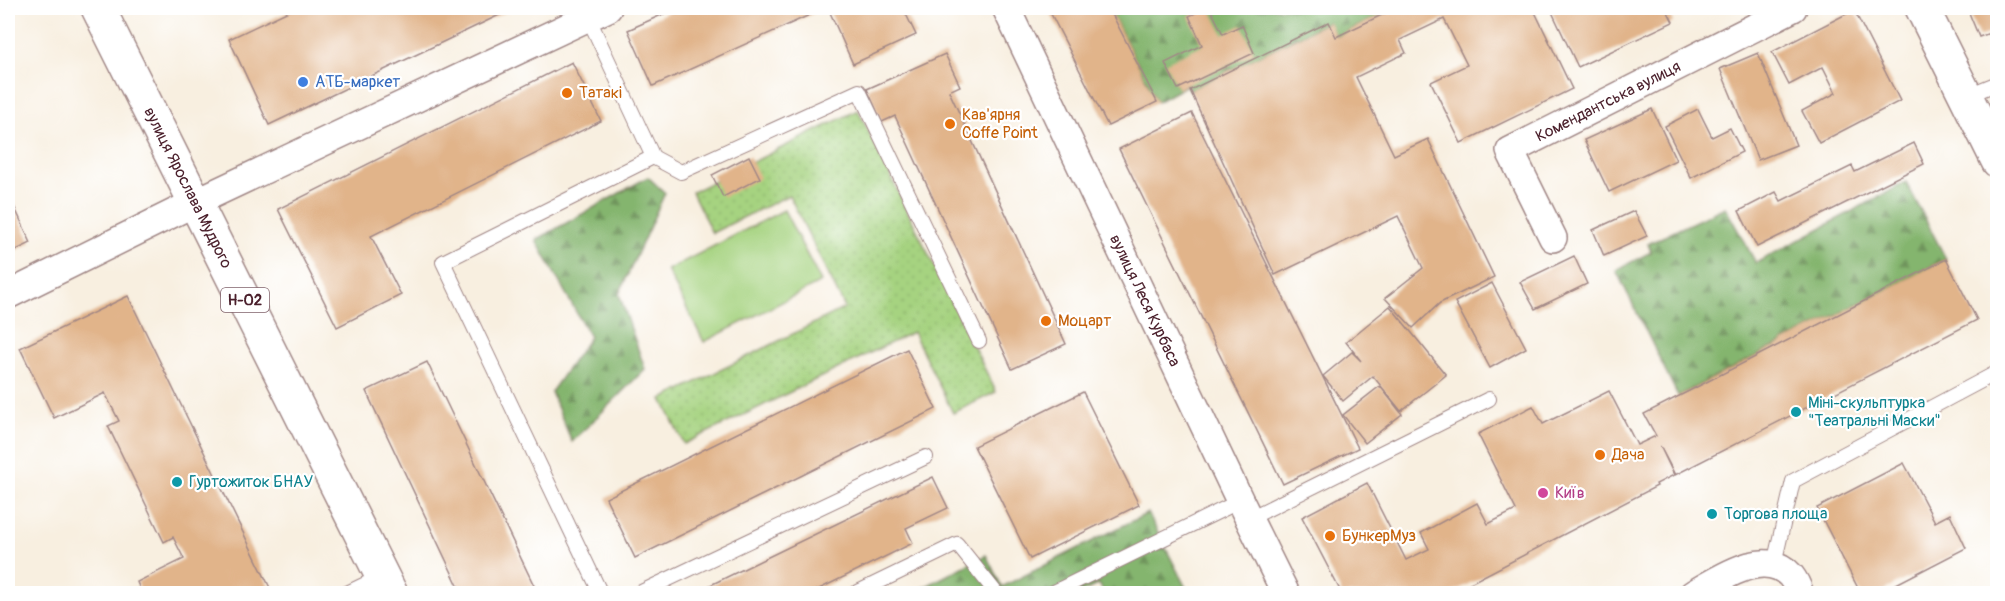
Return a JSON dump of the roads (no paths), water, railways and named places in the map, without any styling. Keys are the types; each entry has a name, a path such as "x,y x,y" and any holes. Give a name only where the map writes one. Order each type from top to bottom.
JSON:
{"main road":[{"name":"вулиця Ярослава Мудрого","path":"98,8 387,585"},
{"path":"1922,8 1998,161"}],"street":[{"name":"вулиця Леся Курбаса","path":"1006,8 1286,594"},
{"name":"Комендантська вулиця","path":"1553,238 1510,151 1793,8"},
{"path":"8,295 196,202 598,13"},
{"path":"1693,594 1751,564 1774,564 1792,577 1800,594"}],"lane":[{"path":"598,13 652,158 681,172 859,91 979,341"},
{"path":"1966,96 1998,83"},
{"path":"601,594 443,262 652,158"},
{"path":"1774,564 1793,481 1998,372"},
{"path":"1050,594 1244,510 1489,399"},
{"path":"637,594 926,457"},
{"path":"854,594 957,544 997,594"},
{"path":"345,594 387,585"}],"place":[{"name":"АТБ-маркет","path":"303,82"},
{"name":"Татакі","path":"567,93"},
{"name":"Кав'ярня Coffe Point","path":"950,124"},
{"name":"Моцарт","path":"1046,321"},
{"name":"Міні-скульптурка \"Театральні Маски\"","path":"1796,412"},
{"name":"Дача","path":"1600,455"},
{"name":"Гуртожиток БНАУ","path":"177,482"},
{"name":"Київ","path":"1543,493"},
{"name":"Торгова площа","path":"1712,514"},
{"name":"БункерМуз","path":"1330,536"}]}
